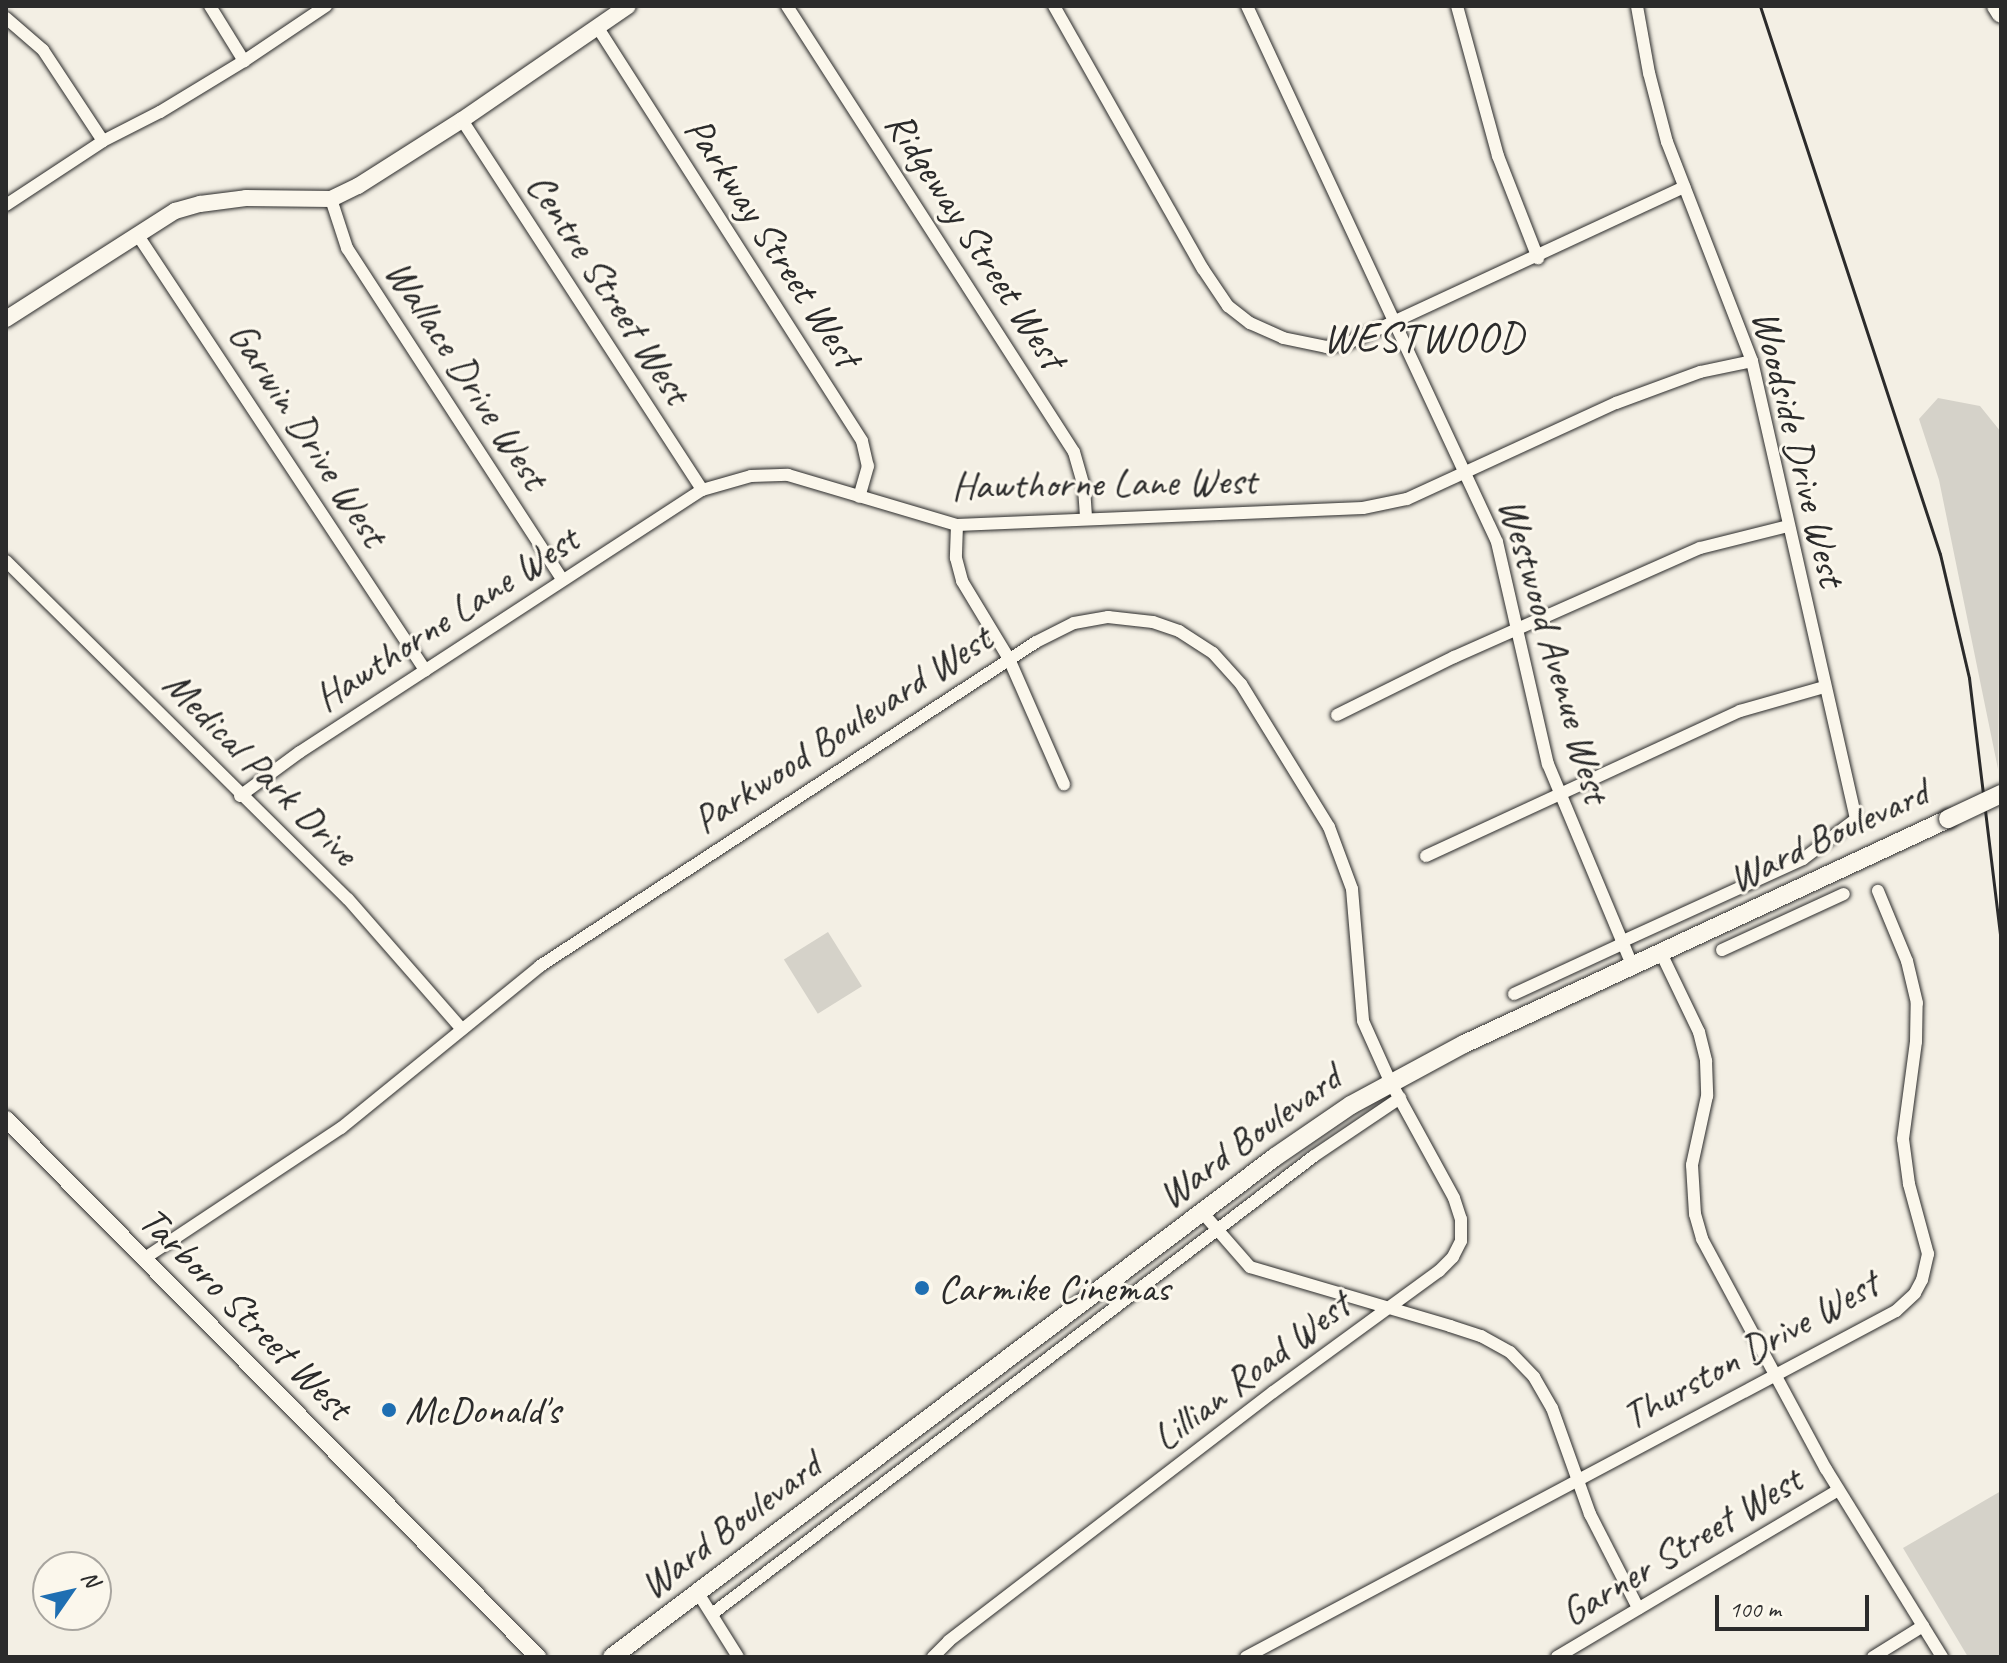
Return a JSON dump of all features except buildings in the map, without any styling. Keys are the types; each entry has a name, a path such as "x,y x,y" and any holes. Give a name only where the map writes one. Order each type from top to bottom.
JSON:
{"main road":[{"path":"1996,6 2001,14"},
{"path":"6,319 175,211 246,198 331,199 392,167 598,28 619,9"},
{"name":"Ward Boulevard","path":"612,1657 1202,1212 1328,1120 1390,1081 2001,794"},
{"name":"Tarboro Street West","path":"6,1119 538,1657"}],"street":[{"path":"210,6 244,61"},
{"path":"6,205 103,141 160,112 244,61 326,6"},
{"name":"Ridgeway Street West","path":"787,6 1074,452 1084,488 1086,519"},
{"path":"1054,6 1203,269 1228,306 1250,323 1283,338 1326,347 1346,344 1538,258 1684,187"},
{"name":"Westwood Avenue West","path":"1247,6 1497,542 1548,764 1633,967"},
{"path":"1457,6 1498,156 1538,258"},
{"name":"Woodside Drive West","path":"1621,943 1803,859 1856,819 1752,361 1684,187 1649,73 1637,6"},
{"path":"6,18 43,50 103,141"},
{"name":"Parkway Street West","path":"598,28 862,441 868,466 859,497"},
{"name":"Centre Street West","path":"462,120 702,490"},
{"name":"Wallace Drive West","path":"331,199 347,248 562,579"},
{"name":"Garwin Drive West","path":"137,234 425,670"},
{"name":"Hawthorne Lane West","path":"240,796 562,579 702,490 751,476 788,475 957,525 1363,508 1407,499 1616,403 1700,372 1752,361"},
{"path":"957,525 956,558 962,581 1009,659 1064,784"},
{"path":"1337,715 1700,548 1788,526"},
{"name":"Medical Park Drive","path":"6,561 240,796 348,899 462,1029"},
{"name":"Parkwood Boulevard West","path":"145,1258 341,1128 540,966 618,912 1009,659 1074,623 1119,617 1153,622 1179,631 1213,653 1228,668 1323,817 1346,865 1352,889 1363,1021 1390,1081"},
{"path":"1426,856 1740,711 1824,687"},
{"name":"Thurston Drive West","path":"1246,1657 1896,1311 1915,1293 1927,1267 1927,1241 1909,1184 1903,1139 1916,1042 1917,1003 1907,961 1878,891"},
{"path":"1722,950 1844,894"},
{"path":"1758,908 1767,929"},
{"path":"1514,994 1621,943"},
{"path":"1661,953 1699,1032 1706,1061 1707,1096 1692,1165 1695,1214 1714,1264 1838,1490 1942,1657"},
{"name":"Lillian Road West","path":"933,1657 949,1641 1453,1257 1462,1230 1454,1198 1390,1081"},
{"path":"712,1614 1314,1156 1400,1098"},
{"path":"1202,1212 1250,1267 1481,1336 1510,1352 1534,1377 1552,1408 1590,1514 1638,1608"},
{"name":"Garner Street West","path":"1557,1657 1838,1490"},
{"path":"698,1593 738,1657"},
{"path":"1873,1657 1923,1626"},
{"path":"1270,1644 1277,1657"}],"shaded area":[{"path":"1938,398 1980,406 2001,432 1998,769 1939,480 1919,419"},
{"path":"828,932 862,986 818,1014 784,960"},
{"path":"2001,1491 2001,1657 1968,1657 1903,1548"}],"railway":[{"path":"1760,6 1940,554 1969,678 2001,942"}],"place":[{"name":"Carmike Cinemas","path":"922,1288"},
{"name":"McDonald's","path":"389,1410"}],"district":[{"name":"WESTWOOD","path":"1424,338"}]}
